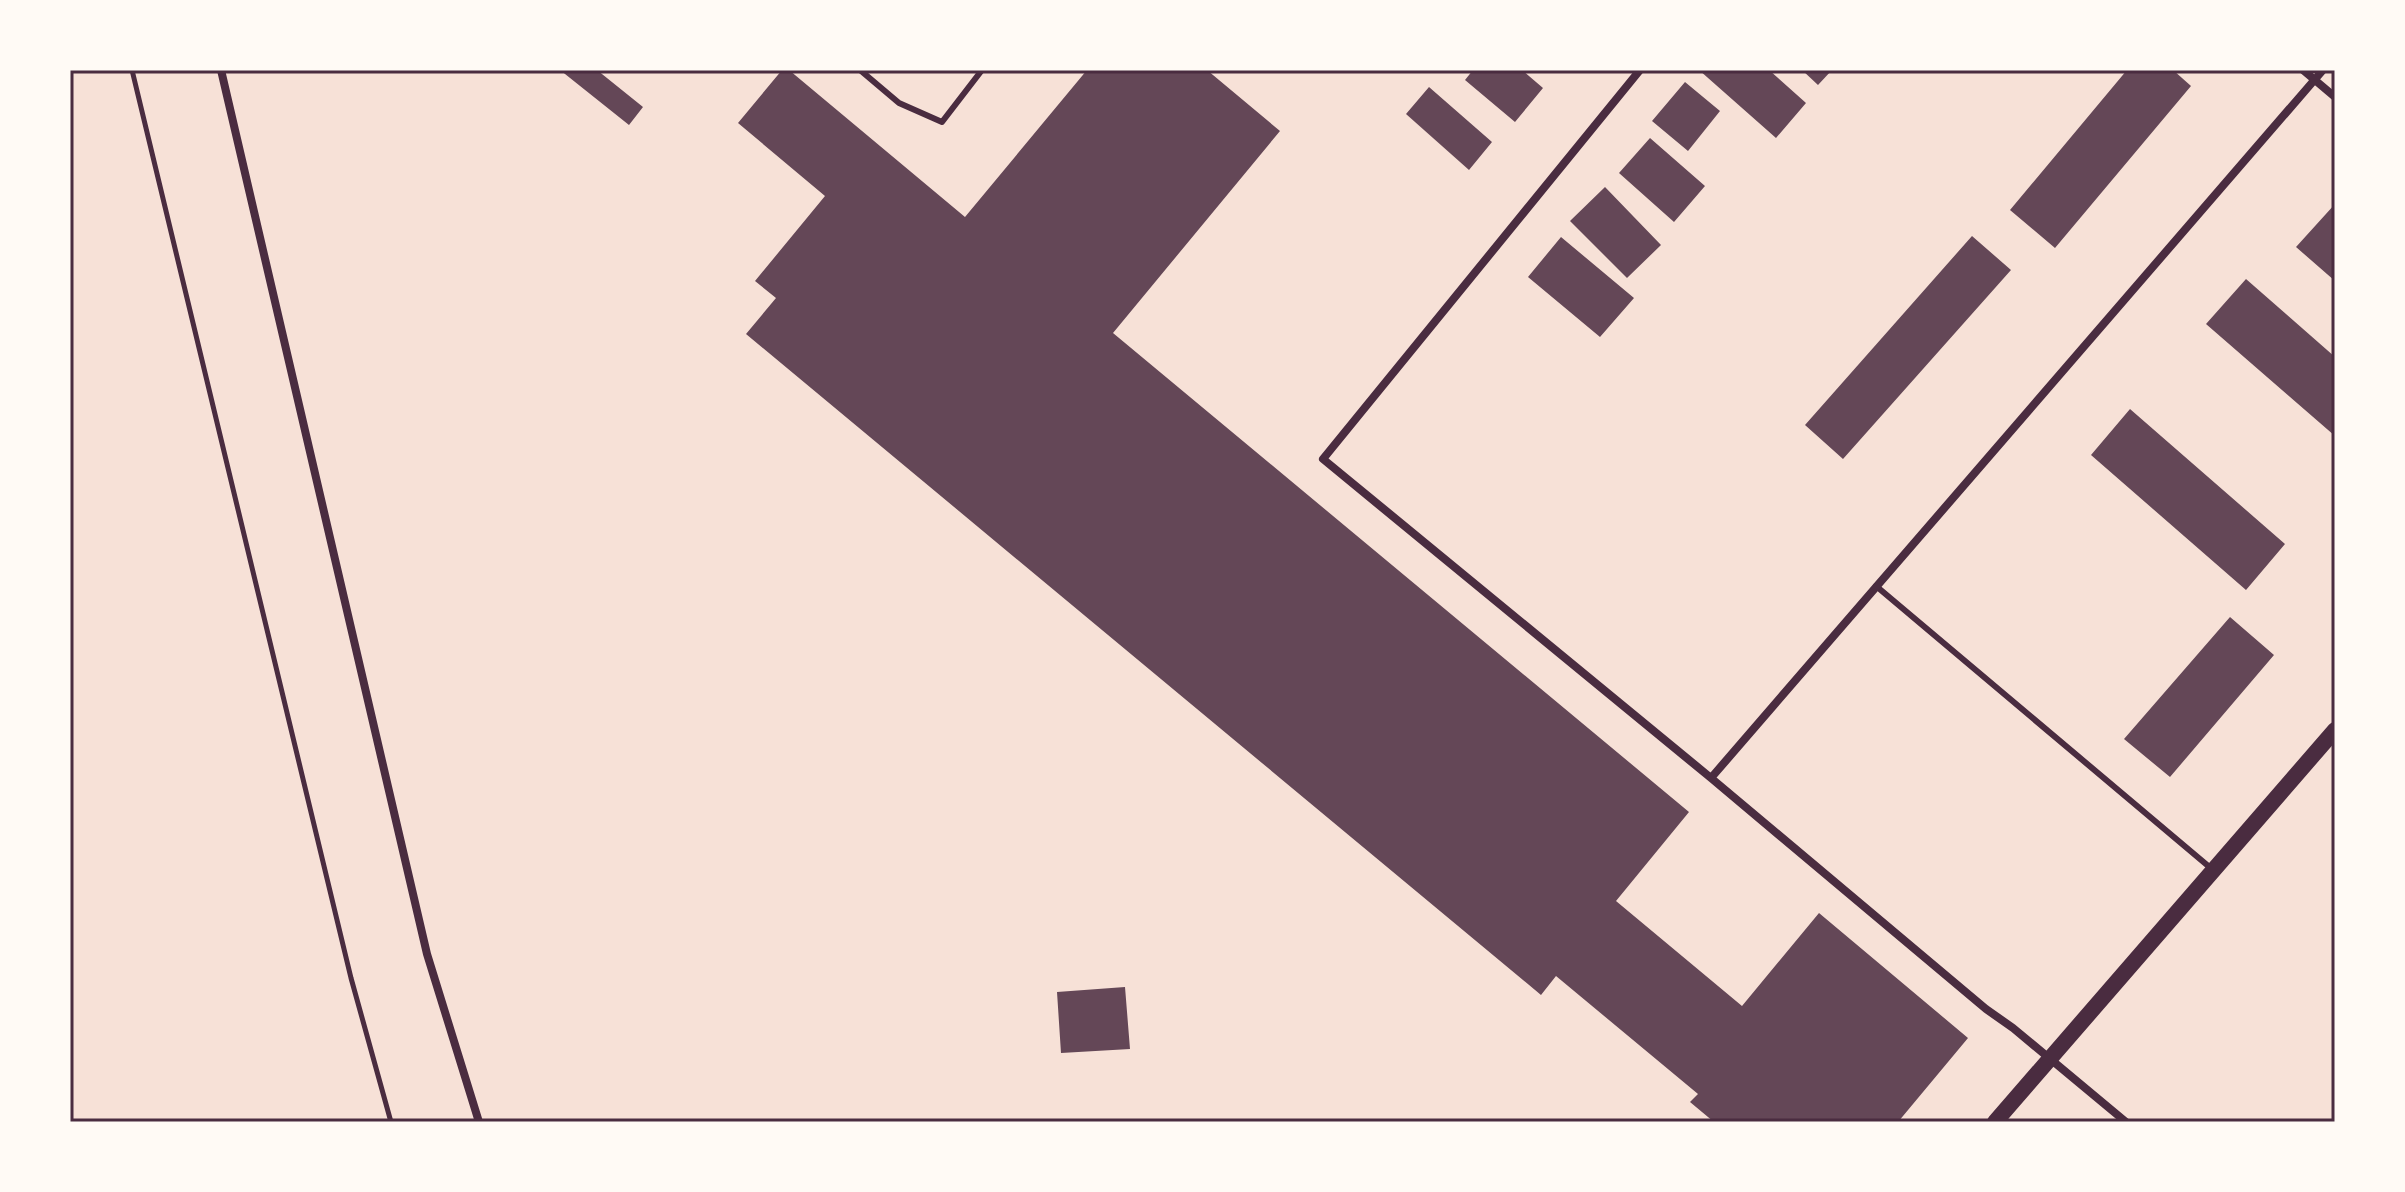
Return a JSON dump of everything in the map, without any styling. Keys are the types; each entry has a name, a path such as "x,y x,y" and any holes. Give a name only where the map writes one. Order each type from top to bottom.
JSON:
{"main road":[{"path":"1995,1122 2335,730"}],"street":[{"path":"221,70 427,954 479,1122"},
{"path":"1640,70 1323,459 2126,1122"},
{"path":"2303,70 2335,97"},
{"path":"1711,778 2323,70"}],"lane":[{"path":"860,70 899,103 942,122 982,70"},
{"path":"1876,586 2213,870"}],"path":[{"path":"132,70 351,978 391,1122"}],"building":[{"path":"560,70 597,70 643,107 629,125"},
{"path":"782,70 789,70 965,217 1087,70 1207,70 1280,131 1113,333 1689,812 1616,901 1742,1006 1819,913 1968,1038 1898,1122 1714,1122 1690,1102 1698,1094 1556,976 1541,995 746,334 776,298 755,281 825,196 738,123"},
{"path":"1473,70 1522,70 1543,88 1515,122 1465,80"},
{"path":"1699,70 1769,70 1806,103 1776,138"},
{"path":"1802,70 1832,70 1818,85"},
{"path":"2127,70 2173,70 2191,86 2055,248 2010,210"},
{"path":"1685,82 1720,111 1688,151 1652,121"},
{"path":"1429,87 1492,142 1469,170 1406,114"},
{"path":"1650,138 1705,186 1674,222 1619,173"},
{"path":"1605,187 1661,245 1627,278 1570,221"},
{"path":"2335,204 2335,281 2296,247"},
{"path":"1972,236 2011,270 1843,459 1805,425"},
{"path":"1561,237 1634,298 1600,337 1528,277"},
{"path":"2246,279 2335,357 2335,436 2206,324"},
{"path":"2130,409 2285,544 2246,590 2091,455"},
{"path":"2230,617 2274,655 2170,777 2124,739"},
{"path":"1125,987 1130,1049 1061,1053 1057,992"}]}
